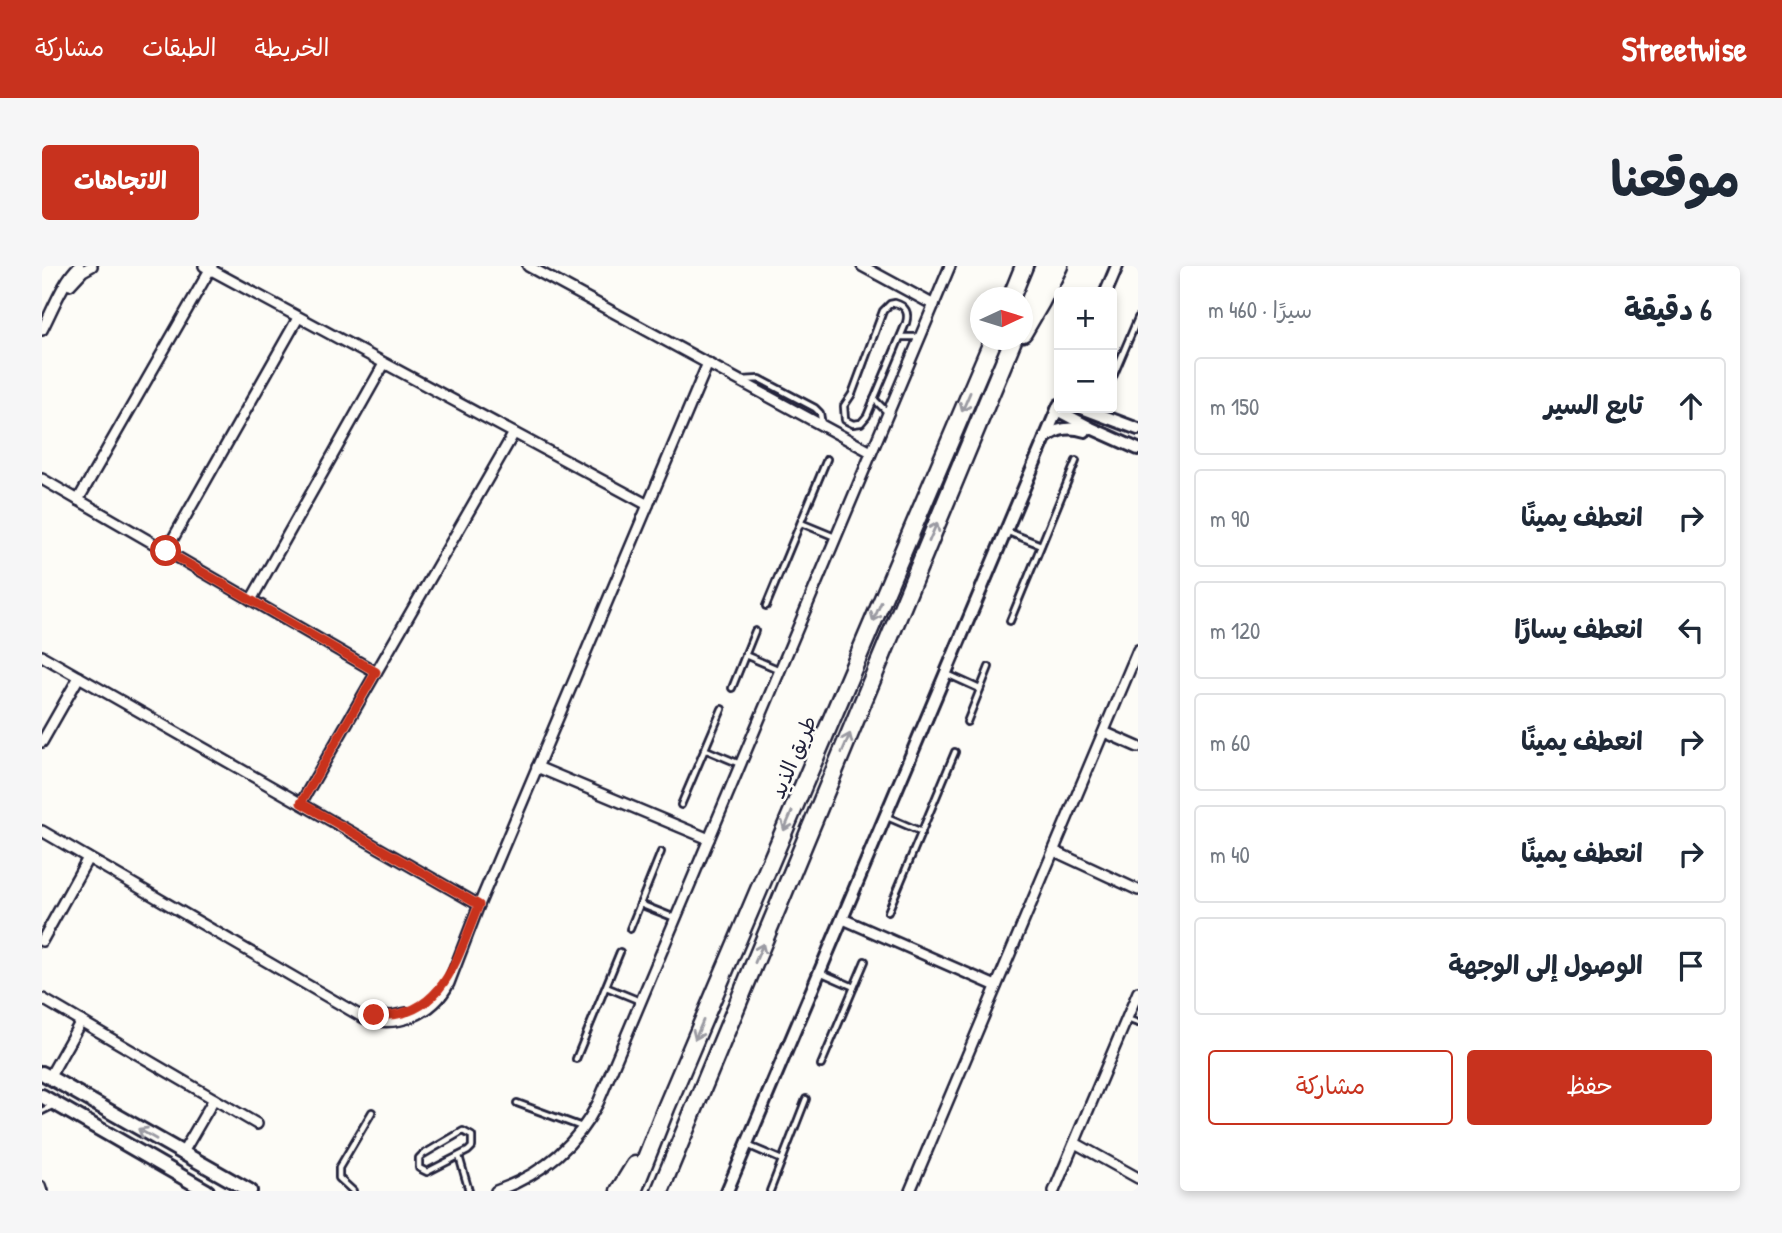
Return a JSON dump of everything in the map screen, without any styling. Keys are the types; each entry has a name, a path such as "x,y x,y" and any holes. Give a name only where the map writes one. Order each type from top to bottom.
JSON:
{"highway":[{"path":"1008,287 1012,266"},
{"path":"1015,287 1024,266"},
{"path":"1033,293 1044,266"},
{"path":"1033,317 1059,266"},
{"name":"طريق الذيد","path":"633,1191 989,350"},
{"name":"طريق الذيد","path":"660,1191 1010,350"},
{"path":"671,1191 694,1130 704,1084"},
{"path":"619,1191 666,1108"}],"main road":[{"path":"46,1075 250,1191"},
{"path":"42,1096 207,1191"}],"street":[{"path":"42,330 66,282 79,266"},
{"path":"60,297 78,275 92,266"},
{"path":"528,266 871,452"},
{"path":"862,266 934,305"},
{"path":"496,1191 524,1180 563,1152 584,1128 598,1103 950,266"},
{"path":"1108,287 1117,266"},
{"path":"78,500 208,267 648,505"},
{"path":"166,551 298,318"},
{"path":"42,831 373,1020 392,1022 425,1011 440,999 449,984 455,962 708,363"},
{"path":"251,600 384,364"},
{"path":"727,1191 1055,413"},
{"path":"1068,413 1106,435 1138,449"},
{"path":"1096,413 1138,429"},
{"path":"1105,413 1115,420"},
{"path":"1106,435 1108,426 1115,420"},
{"path":"1045,438 1067,428 1099,436 1106,435"},
{"path":"301,803 514,433"},
{"path":"42,479 376,672"},
{"path":"910,1191 1138,649"},
{"path":"42,656 479,905"},
{"path":"42,742 79,677"},
{"path":"1104,732 1138,747"},
{"path":"537,768 709,839"},
{"path":"1054,851 1138,890"},
{"path":"42,941 89,858"},
{"path":"844,919 996,986"},
{"path":"1054,1191 1138,992"},
{"path":"43,999 257,1124"},
{"path":"46,1075 81,1021"},
{"path":"182,1154 214,1099"},
{"path":"1075,1143 1138,1178"}],"lane":[{"path":"890,304 901,304 907,313 901,337 865,420 853,425 845,420 844,406 852,394 883,311 890,304"},
{"path":"1117,366 1138,318"},
{"path":"901,337 920,337"},
{"path":"874,398 888,413"},
{"path":"766,606 827,459"},
{"path":"1010,621 1076,461"},
{"path":"801,523 836,537"},
{"path":"1006,531 1041,545"},
{"path":"732,688 755,631"},
{"path":"745,655 781,670"},
{"path":"967,722 989,667"},
{"path":"946,674 980,689"},
{"path":"681,805 722,709"},
{"path":"704,749 741,764"},
{"path":"888,912 955,752"},
{"path":"886,816 922,831"},
{"path":"630,929 661,852"},
{"path":"640,904 676,918"},
{"path":"576,1059 620,952"},
{"path":"821,1065 865,961"},
{"path":"821,972 855,987"},
{"path":"606,987 641,1001"},
{"path":"1127,1018 1138,1023"},
{"path":"770,1191 806,1100"},
{"path":"517,1103 584,1128"},
{"path":"42,1111 56,1104"},
{"path":"353,1191 339,1178 339,1168 372,1112"},
{"path":"458,1133 468,1133 472,1136 472,1147 459,1156 427,1172 419,1168 419,1158 426,1152 458,1133"},
{"path":"746,1145 782,1160"},
{"path":"459,1156 469,1191"},
{"path":"42,1185 44,1191"}],"route":[{"path":"166,551 376,672 301,803 479,905 455,962 435,995 422,1006 400,1015 374,1015"}]}
